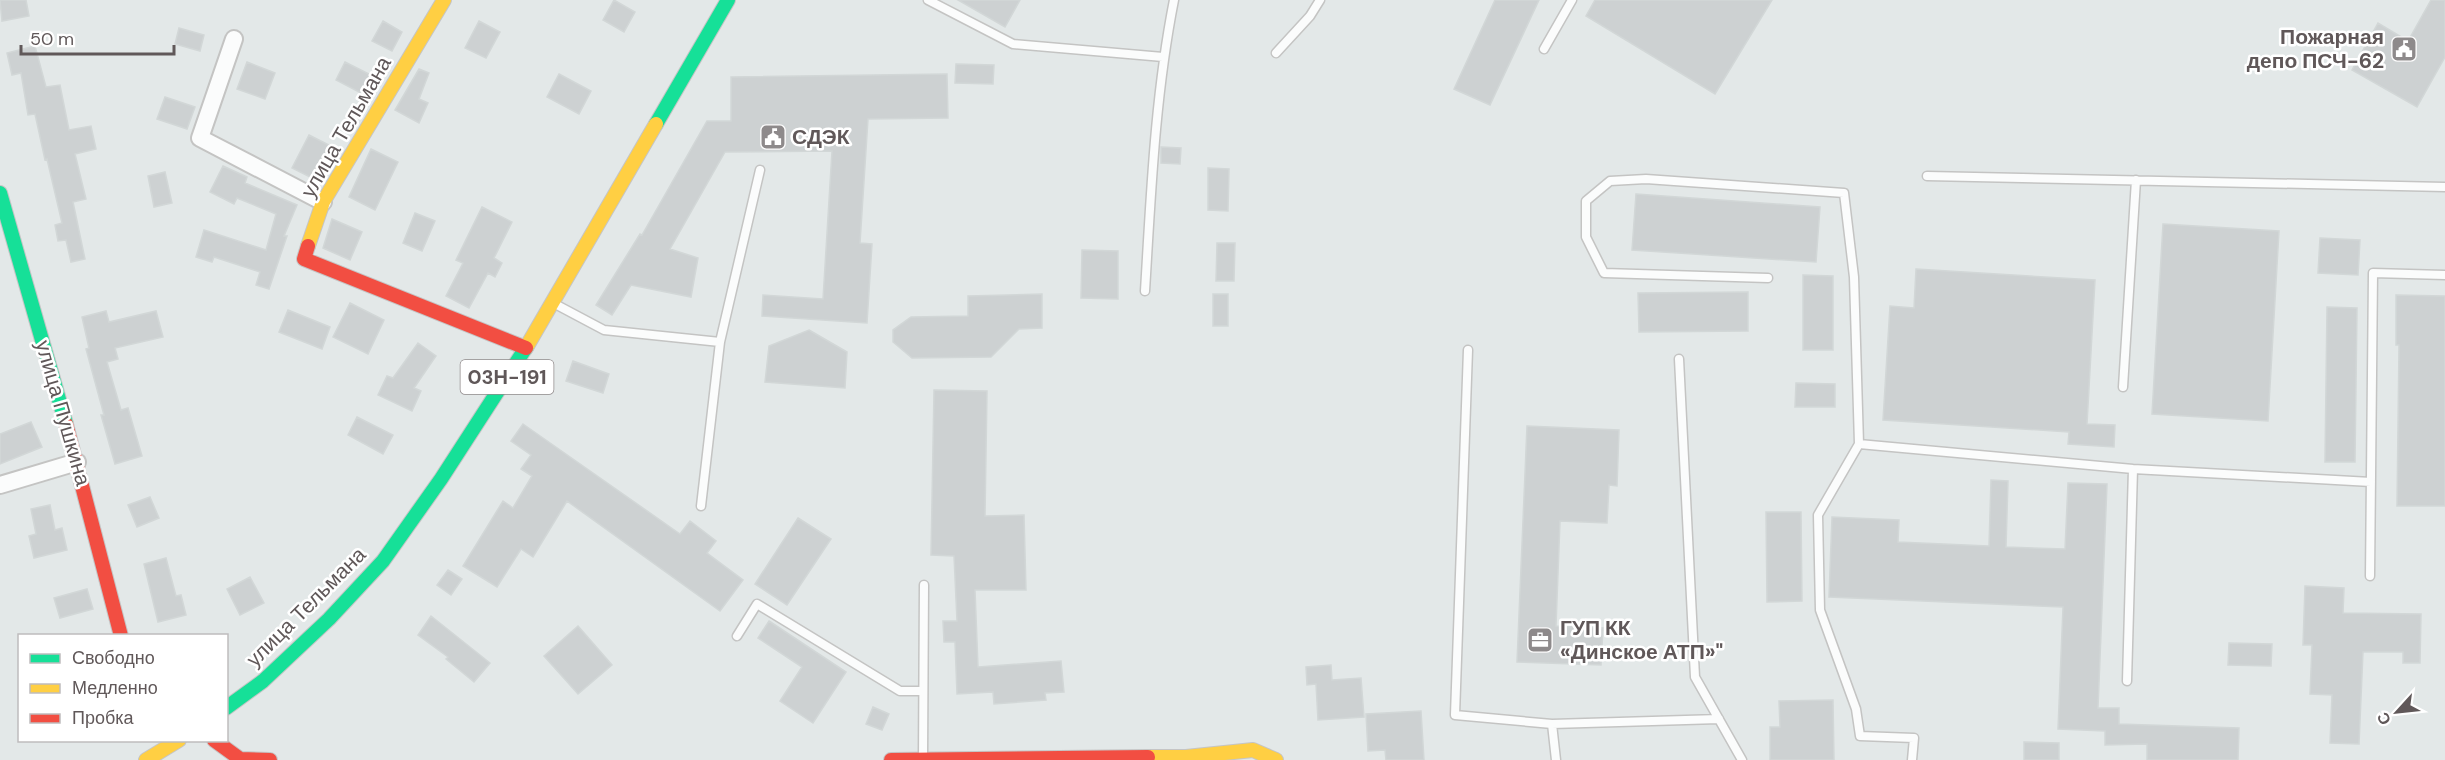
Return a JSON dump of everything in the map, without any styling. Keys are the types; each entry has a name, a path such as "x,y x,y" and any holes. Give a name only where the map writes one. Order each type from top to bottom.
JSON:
{"street":[{"name":"улица Тельмана","path":"444,0 323,202 304,259 526,348"},
{"name":"улица Тельмана","path":"228,707 263,681 329,619 383,561 441,478 526,348 728,0"},
{"path":"234,39 200,138 323,202"},
{"name":"улица Пушкина","path":"0,193 77,462 120,634"},
{"path":"0,485 77,462"},
{"path":"149,754 178,742"},
{"path":"215,742 240,759 270,760"},
{"path":"891,760 1187,758 1253,750 1276,760"}],"lane":[{"path":"928,0 1013,44 1163,57"},
{"path":"1145,291 1155,117 1174,0"},
{"path":"1276,53 1310,16 1320,0"},
{"path":"1544,49 1572,0"},
{"path":"701,506 720,342 760,170"},
{"path":"1927,176 2445,186"},
{"path":"1768,278 1604,273 1586,237 1586,201 1610,181 1646,180 1844,193 1854,277 1859,444 1818,515 1820,610 1856,709 1860,736 1914,738 1912,760"},
{"path":"2123,387 2136,180"},
{"path":"2370,576 2373,273 2445,275"},
{"path":"552,303 604,330 720,342"},
{"path":"1468,350 1455,715 1552,724 1719,719"},
{"path":"1679,359 1695,677 1742,760"},
{"path":"1859,444 2133,469 2371,482"},
{"path":"2127,681 2133,469"},
{"path":"923,760 924,585"},
{"path":"737,636 757,604 900,691 923,691"},
{"path":"1552,724 1556,760"}],"building":[{"path":"0,0 26,0 29,16 2,21"},
{"path":"614,0 635,12 624,32 603,20"},
{"path":"958,0 1020,0 1005,27"},
{"path":"1495,0 1539,0 1490,105 1454,89"},
{"path":"1595,0 1772,0 1715,94 1586,16"},
{"name":"Пожарная депо ПСЧ-62","path":"2431,0 2445,0 2445,57 2417,107 2352,70 2378,23 2408,41"},
{"path":"383,21 402,32 392,51 372,41"},
{"path":"479,21 500,32 486,58 465,48"},
{"path":"179,28 204,35 200,51 175,44"},
{"path":"35,46 46,87 60,85 69,130 91,126 96,149 75,154 86,199 73,202 85,259 71,262 66,240 58,241 55,225 62,223 35,114 28,115 21,73 12,75 7,53"},
{"path":"247,62 275,73 265,99 237,89"},
{"path":"345,62 371,75 361,93 336,80"},
{"path":"956,64 994,65 993,84 955,83"},
{"path":"419,69 429,73 419,99 428,103 419,123 395,110"},
{"path":"559,74 591,91 579,114 547,97"},
{"path":"947,74 948,118 868,119 860,243 872,244 867,323 762,316 763,295 823,299 832,151 725,152 670,249 698,258 691,297 631,285 612,315 596,305 640,234 642,235 707,121 731,121 731,77"},
{"path":"165,97 195,107 187,129 157,119"},
{"path":"309,135 331,146 314,179 292,168"},
{"path":"1161,147 1181,148 1180,164 1161,163"},
{"path":"371,149 398,162 375,210 349,197"},
{"path":"223,166 247,177 245,183 297,205 284,236 287,236 269,289 256,285 260,272 214,257 212,262 196,257 204,230 266,250 276,214 237,198 234,204 210,192"},
{"path":"1208,168 1229,169 1228,211 1208,210"},
{"path":"165,172 172,203 154,207 148,176"},
{"path":"1636,194 1820,207 1816,262 1632,250"},
{"path":"482,207 512,222 494,258 502,263 495,277 488,273 469,308 446,296 463,263 456,260"},
{"path":"415,213 435,221 422,251 403,243"},
{"path":"332,219 362,232 350,260 323,248"},
{"path":"2163,224 2279,231 2268,421 2152,414"},
{"path":"2320,238 2360,240 2358,275 2318,273"},
{"path":"1217,243 1235,243 1234,281 1216,281"},
{"path":"1082,250 1118,251 1118,299 1081,298"},
{"path":"1916,269 2095,280 2087,424 2115,425 2114,447 2068,444 2069,432 1883,420 1890,306 1914,308"},
{"path":"1803,275 1833,276 1833,350 1803,350"},
{"path":"1748,292 1748,331 1639,332 1638,293"},
{"path":"1042,294 1042,328 1019,329 991,357 912,358 893,342 893,330 911,317 968,316 968,296"},
{"path":"1213,294 1228,294 1228,326 1213,326"},
{"path":"2396,295 2445,296 2445,506 2397,506 2399,345 2396,345"},
{"path":"350,303 384,320 368,354 333,337"},
{"path":"2327,307 2357,308 2355,462 2325,462"},
{"path":"288,310 330,327 322,349 279,332"},
{"path":"106,311 109,322 156,311 163,337 115,348 118,359 107,362 121,410 128,408 142,456 115,464 86,349 89,348 82,317"},
{"path":"809,330 847,352 845,388 765,382 769,346"},
{"path":"418,343 436,356 414,388 421,391 412,411 378,395 387,376 393,378"},
{"path":"573,361 609,374 603,393 566,381"},
{"path":"1796,383 1835,384 1835,407 1795,407"},
{"path":"934,390 987,391 985,516 1024,515 1026,590 975,590 978,667 1061,661 1064,692 1045,693 1046,700 994,704 993,692 957,694 955,642 944,642 943,621 957,621 954,556 931,555"},
{"path":"357,417 393,435 383,454 348,435"},
{"path":"31,422 42,447 0,464 0,434"},
{"path":"523,424 680,534 690,521 716,541 707,553 743,580 720,611 567,501 533,557 521,549 497,587 463,566 503,501 513,508 532,476 521,469 531,455 511,441"},
{"path":"1527,426 1619,430 1617,486 1609,485 1607,523 1560,521 1556,626 1603,628 1601,665 1517,662"},
{"path":"1991,480 2008,481 2006,547 2065,549 2068,483 2107,484 2098,708 2119,708 2119,724 2239,728 2238,760 2147,760 2147,744 2105,745 2105,731 2058,729 2063,607 1829,597 1832,517 1899,520 1898,542 1989,546"},
{"path":"150,497 159,518 137,527 128,505"},
{"path":"50,505 55,530 62,528 67,550 34,558 29,536 36,534 31,509"},
{"path":"1766,512 1801,512 1802,601 1767,602"},
{"path":"798,518 831,539 787,605 755,584"},
{"path":"166,558 176,596 181,595 186,615 158,622 144,564"},
{"path":"448,570 462,579 451,595 437,585"},
{"path":"250,577 264,603 240,615 227,589"},
{"path":"2305,586 2344,588 2343,613 2421,614 2420,663 2403,663 2403,652 2363,652 2359,744 2330,743 2332,695 2310,694 2312,645 2303,645"},
{"path":"87,589 93,609 60,618 54,598"},
{"path":"431,616 490,663 474,682 446,659 448,657 418,635"},
{"path":"769,621 846,672 813,723 780,701 802,667 758,638"},
{"path":"578,626 612,665 578,694 544,656"},
{"path":"2229,643 2272,644 2271,666 2228,665"},
{"path":"1331,665 1332,680 1361,678 1364,717 1318,720 1316,684 1307,685 1306,667"},
{"path":"1833,700 1834,760 1770,760 1770,727 1780,727 1779,701"},
{"path":"873,707 889,714 882,730 866,724"},
{"path":"1421,711 1424,760 1386,760 1385,750 1368,751 1366,714"},
{"path":"2024,742 2059,743 2059,760 2024,760"}],"traffic: fast":[{"path":"656,124 728,0"},
{"path":"0,193 66,424"},
{"path":"228,707 263,681 329,619 383,561 441,479 527,346"}],"traffic: slow":[{"path":"308,246 323,202 444,0"},
{"path":"527,346 656,124"},
{"path":"146,760 176,742"},
{"path":"1148,757 1186,757 1253,750 1276,760"}],"traffic: jam":[{"path":"308,246 304,259 526,348"},
{"path":"66,424 120,634"},
{"path":"217,742 240,759 270,760"},
{"path":"891,760 1148,757"}],"place":[{"name":"Пожарная депо ПСЧ-62","path":"2404,49"},
{"name":"СДЭК","path":"773,137"},
{"name":"ГУП КК «Динское АТП»\"","path":"1540,640"}]}
